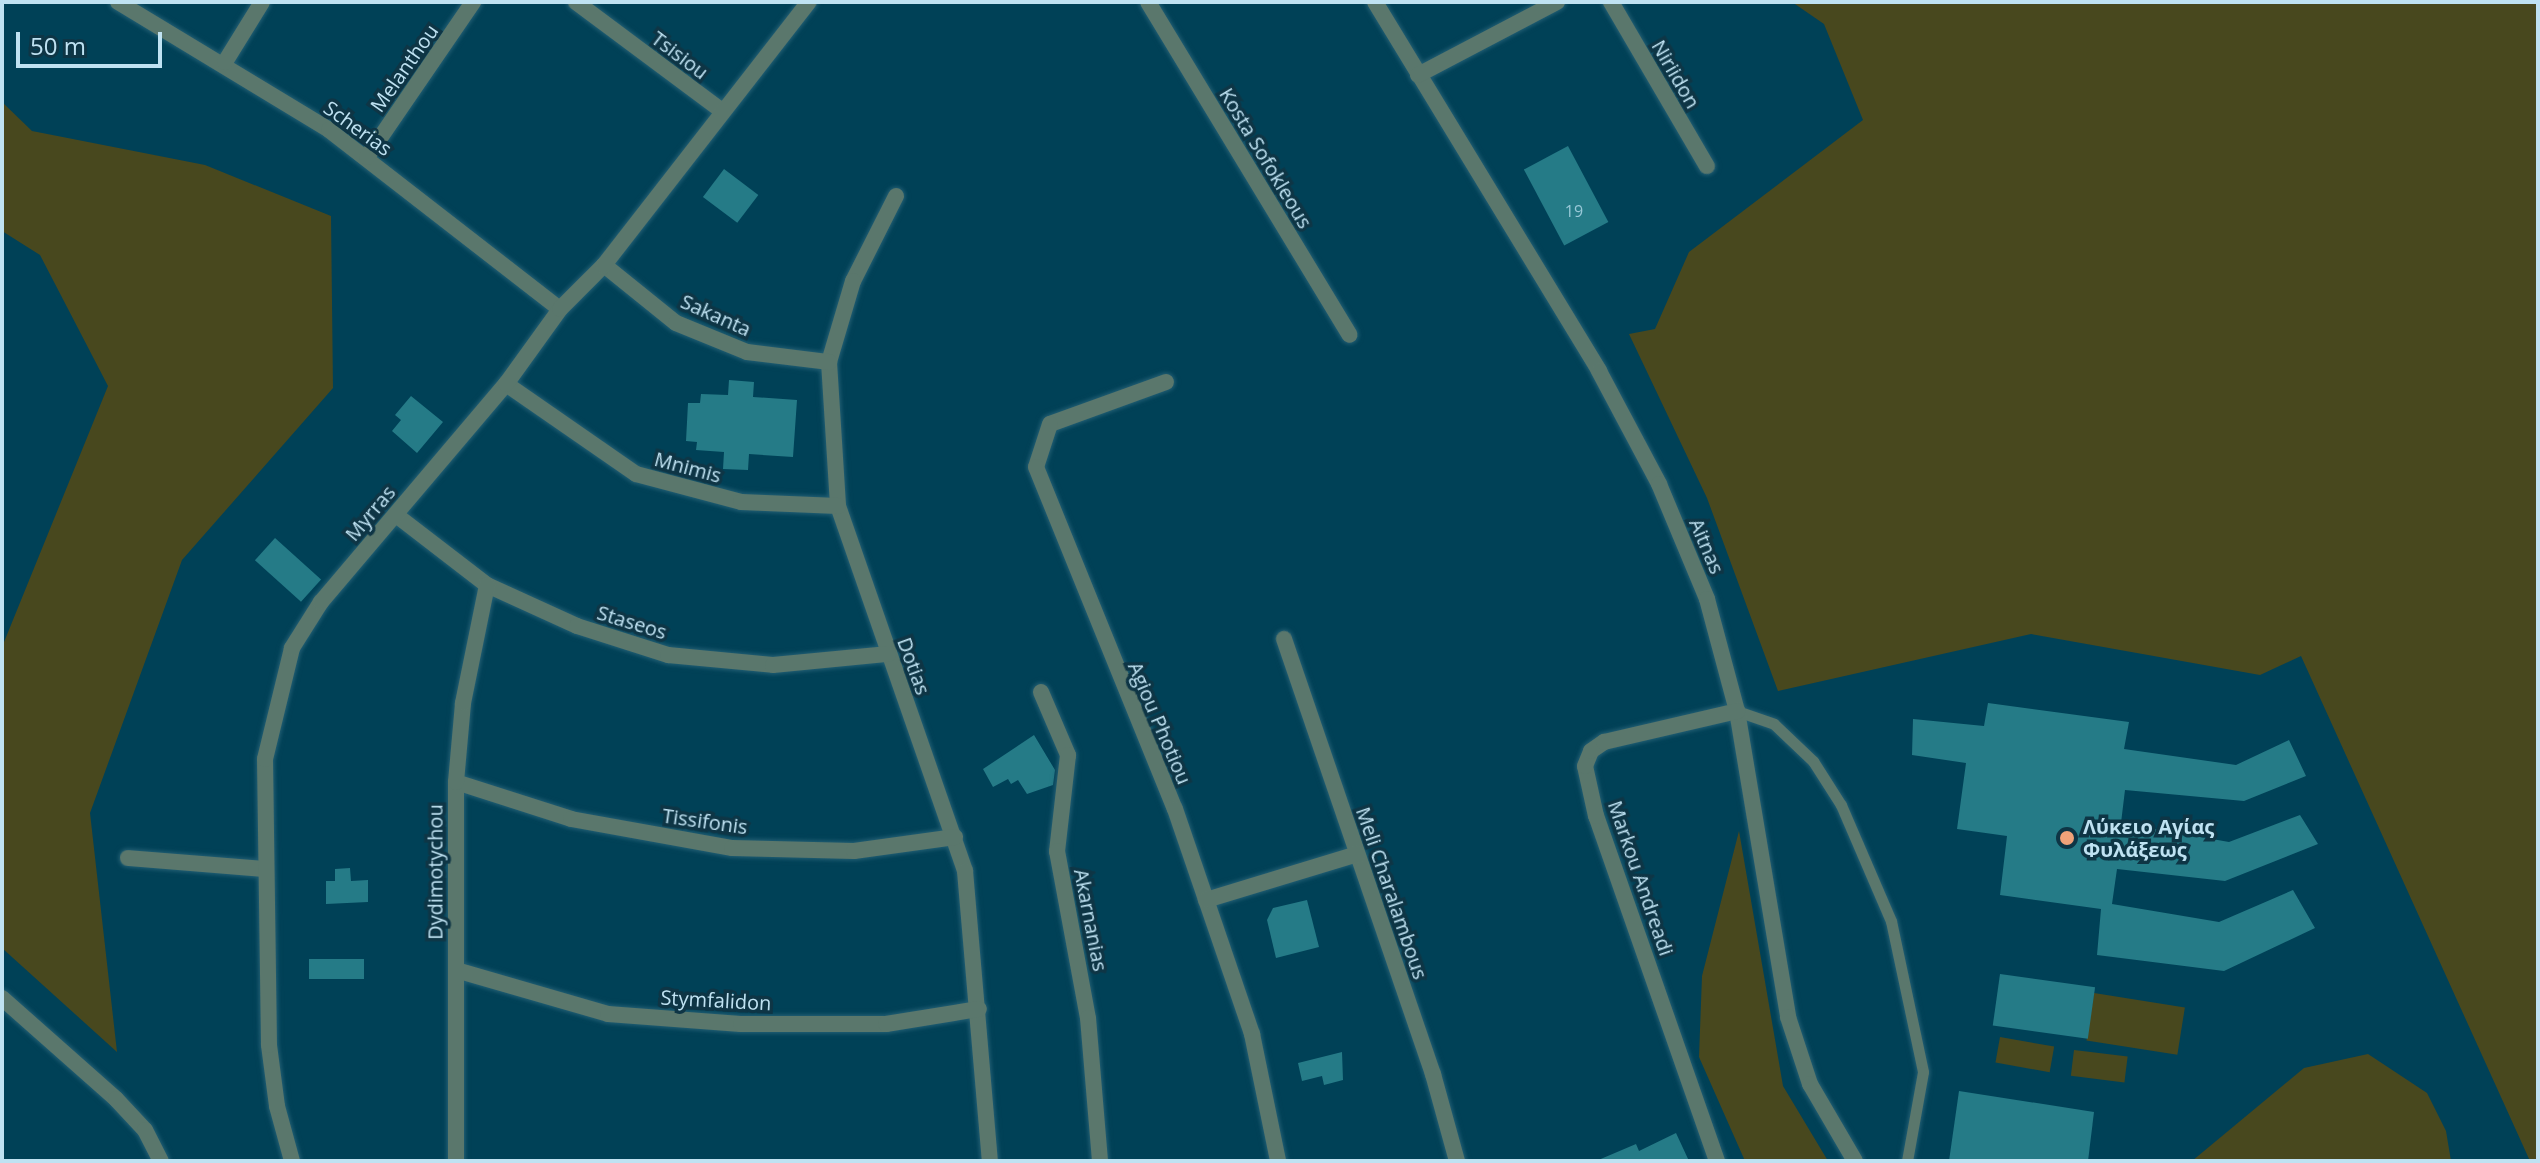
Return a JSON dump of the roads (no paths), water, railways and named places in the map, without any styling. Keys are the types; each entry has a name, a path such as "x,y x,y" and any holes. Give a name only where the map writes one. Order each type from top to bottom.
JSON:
{"street":[{"name":"Scherias","path":"118,2 225,62 367,157 560,309"},
{"path":"225,62 262,2"},
{"name":"Melanthou","path":"367,157 473,2"},
{"name":"Tsisiou","path":"576,2 722,111"},
{"name":"Myrras","path":"292,1161 277,1106 269,1045 265,759 292,648 321,602 506,384 560,309 604,265 809,2"},
{"name":"Kosta Sofokleous","path":"1148,2 1350,335"},
{"name":"Aitnas","path":"1375,2 1599,371 1659,484 1707,599 1737,711 1788,1017 1810,1084 1855,1161"},
{"path":"1418,75 1557,2"},
{"name":"Niriidon","path":"1611,2 1707,166"},
{"name":"Dotias","path":"896,196 853,281 829,362 838,506 965,871 990,1161"},
{"name":"Sakanta","path":"604,265 676,323 747,352 829,362"},
{"name":"Agiou Photiou","path":"1166,382 1050,424 1036,467 1175,809 1252,1034 1278,1161"},
{"name":"Mnimis","path":"506,384 636,474 741,502 838,506"},
{"name":"Staseos","path":"396,515 487,585 577,626 668,655 773,665 888,654"},
{"name":"Dydimotychou","path":"456,1161 456,782 463,703 487,585"},
{"name":"Meli Charalambous","path":"1284,639 1457,1161"},
{"name":"Akarnanias","path":"1041,692 1068,755 1057,851 1088,1018 1100,1161"},
{"name":"Markou Andreadi","path":"1717,1161 1596,816 1585,766 1591,751 1604,742 1737,711"},
{"name":"Tissifonis","path":"456,782 571,819 732,848 854,851 955,837"},
{"path":"1206,900 1357,854"},
{"path":"128,858 266,869"},
{"name":"Stymfalidon","path":"456,970 608,1014 741,1024 886,1024 979,1009"},
{"path":"2,998 116,1099 145,1130 161,1161"}],"lane":[{"path":"1737,711 1774,724 1813,761 1841,805 1891,921 1923,1072 1907,1161"}],"place":[{"name":"Λύκειο Αγίας Φυλάξεως","path":"2067,838"}]}
